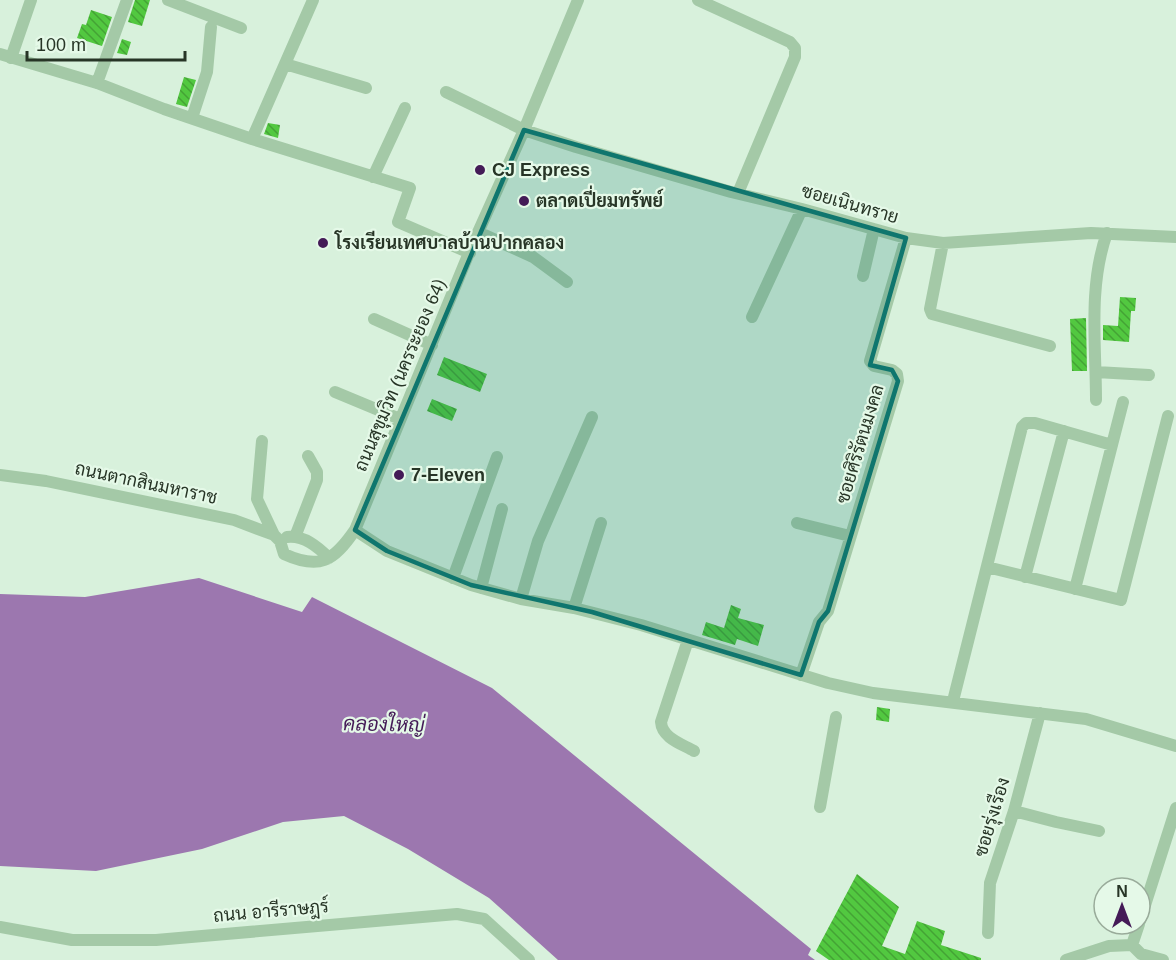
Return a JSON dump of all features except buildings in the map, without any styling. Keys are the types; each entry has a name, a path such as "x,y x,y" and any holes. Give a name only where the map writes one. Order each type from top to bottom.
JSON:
{"street":[{"path":"31,0 6,56 97,83 252,139 410,188 398,222 470,253"},
{"path":"97,83 127,0"},
{"path":"168,0 241,28"},
{"path":"252,139 313,0"},
{"name":"ถนนสุขุมวิท (นครระยอง 64)","path":"329,558 348,541 355,530 478,232 524,130 578,0"},
{"path":"698,0 790,42 795,48 795,57 738,193"},
{"path":"192,118 207,72 211,27"},
{"path":"285,64 366,88"},
{"name":"ซอยเนินทราย","path":"446,92 524,130 587,150 906,238 943,243 1107,233 1176,237"},
{"path":"373,177 405,108"},
{"path":"752,317 802,209"},
{"path":"863,276 874,229"},
{"path":"478,232 533,257 567,282"},
{"path":"1096,400 1095,282 1107,233"},
{"name":"ซอยศิริรัตนมงคล","path":"801,675 819,622 828,610 898,381 897,374 892,370 874,366 870,361 906,238"},
{"path":"943,243 930,309 932,314 1050,346"},
{"path":"374,319 432,345"},
{"path":"1096,372 1149,375"},
{"path":"335,392 400,419"},
{"path":"1075,589 1123,402"},
{"path":"987,567 1121,600 1168,416"},
{"path":"521,599 538,541 592,417"},
{"path":"953,701 1022,427 1026,423 1035,423 1112,445"},
{"path":"1025,577 1064,431"},
{"path":"262,441 257,499 277,538 295,537 316,545 329,558"},
{"path":"295,537 317,480 316,472 308,456"},
{"path":"453,578 497,457"},
{"name":"ถนนตากสินมหาราช","path":"0,475 46,481 234,520 277,538 284,554 302,562 314,563 329,558"},
{"path":"481,588 502,510"},
{"path":"574,608 601,523"},
{"path":"796,523 850,536"},
{"path":"355,530 387,551 481,588 521,599 574,608 801,675 873,693 1086,719 1176,746"},
{"path":"688,640 661,722 661,729 666,735 694,751"},
{"name":"ซอยรุ่งเรือง","path":"988,933 990,883 1014,811 1040,713"},
{"path":"820,807 836,717"},
{"path":"1152,882 1176,808"},
{"path":"1014,811 1099,831"},
{"name":"ถนน อารีราษฎร์","path":"0,927 72,940 156,940 457,914 484,919 530,960"},
{"path":"1132,945 1135,936"},
{"path":"1066,960 1109,946 1132,945 1141,954 1163,960"}],"highlighted area":[{"path":"524,130 906,238 870,365 892,370 898,381 828,611 819,622 801,675 592,612 471,585 387,551 355,530"}],"water":[{"name":"คลองใหญ่","path":"199,578 302,612 312,597 492,688 811,949 808,955 815,960 558,960 489,898 408,849 344,816 283,822 202,849 96,871 0,866 0,594 85,597"}],"place":[{"name":"CJ Express","path":"480,170"},
{"name":"ตลาดเปี่ยมทรัพย์","path":"524,201"},
{"name":"โรงเรียนเทศบาลบ้านปากคลอง","path":"323,243"},
{"name":"7-Eleven","path":"399,475"}]}
